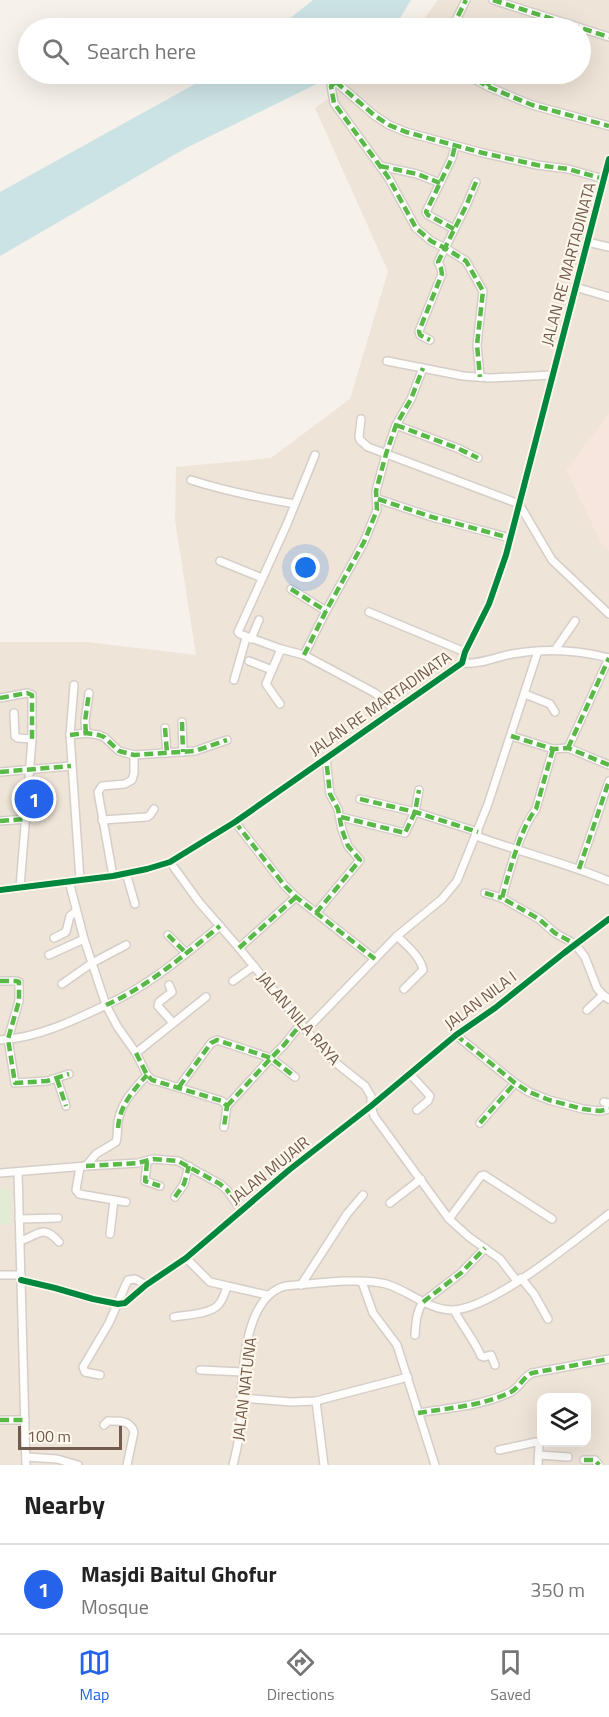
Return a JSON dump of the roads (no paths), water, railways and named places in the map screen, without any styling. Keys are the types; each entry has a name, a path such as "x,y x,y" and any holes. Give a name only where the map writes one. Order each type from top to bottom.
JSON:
{"street":[{"path":"457,18 466,0"},
{"path":"494,0 548,18"},
{"path":"591,32 609,38"},
{"path":"334,84 331,86 334,103 394,187 416,228 423,236 466,261 483,291 477,345 480,377"},
{"path":"338,84 389,125 418,137 537,165 568,169 604,179"},
{"path":"483,84 542,108 609,126"},
{"path":"454,229 426,213 426,210 452,158 455,146"},
{"name":"JALAN RE MARTADINATA","path":"0,890 112,876 170,862 235,822 462,663 465,652 489,604 506,555 587,242 606,188 604,179 609,159"},
{"path":"380,166 417,174 440,183"},
{"path":"430,340 420,335 419,331 442,274 438,262 476,182"},
{"path":"587,242 609,247"},
{"path":"575,287 609,297"},
{"path":"387,361 463,376 490,378 553,375"},
{"path":"304,655 364,542 378,510 376,491 386,454 396,425 411,399 423,368"},
{"path":"361,419 360,440 368,447 519,504 552,560 609,614"},
{"path":"396,425 478,458"},
{"path":"315,455 238,630 240,634 249,638 281,650 304,655 375,693 395,710"},
{"path":"191,480 241,494 295,504"},
{"path":"378,499 432,518 510,538"},
{"path":"220,561 262,578"},
{"path":"291,589 326,611"},
{"path":"369,612 465,652"},
{"path":"234,680 249,638 259,620"},
{"path":"555,650 575,621"},
{"path":"280,704 266,685 281,650"},
{"path":"462,663 475,663 514,653 555,650 589,653 609,658 570,744"},
{"path":"224,1127 227,1106 271,1058 397,936 438,902 457,881 487,806 538,651"},
{"path":"249,661 272,670"},
{"path":"74,685 70,735 80,880"},
{"path":"0,698 27,693 32,695 32,739 20,887"},
{"path":"86,733 85,721 89,693"},
{"path":"525,694 550,704 555,712"},
{"path":"14,713 15,736 32,739"},
{"path":"182,722 183,752"},
{"path":"165,728 167,753"},
{"path":"513,730 553,749 570,744 608,763"},
{"path":"70,735 86,733 104,737 119,751 134,755 183,752 227,740"},
{"path":"502,898 517,851 536,809 553,749"},
{"path":"112,876 98,792 99,788 106,784 129,782 134,777 134,755"},
{"path":"316,913 360,860 348,846 342,831 343,818 329,789 329,756"},
{"path":"0,772 71,766"},
{"path":"579,869 609,781"},
{"path":"343,818 405,832 415,812 419,790"},
{"path":"360,799 415,812 517,851 579,869 609,881"},
{"path":"102,820 147,817 154,809"},
{"path":"0,821 26,819"},
{"path":"235,822 296,897 375,959"},
{"name":"JALAN NILA RAYA","path":"170,862 199,902 303,1027 336,1063 365,1086 371,1096 371,1106 377,1120 449,1219 469,1237 500,1259 534,1294 548,1319"},
{"path":"126,873 135,904"},
{"path":"69,881 84,939 106,1005 147,1075 152,1080 219,1099 227,1106"},
{"path":"485,893 502,898 575,944 585,957 597,988 606,997 587,1010"},
{"path":"239,948 296,897"},
{"path":"54,938 66,932 70,916 76,911"},
{"name":"JALAN NILA I","path":"371,1106 456,1035 493,1010 609,919"},
{"path":"4,1040 48,1030 121,999 147,983 220,926"},
{"path":"168,935 186,953"},
{"path":"397,936 423,967 404,989"},
{"path":"49,956 84,939"},
{"path":"62,984 92,963 126,945"},
{"path":"232,981 254,966"},
{"path":"0,981 19,982 19,1001 4,1040 15,1083 30,1083 69,1074"},
{"path":"169,985 172,992 159,1002 158,1006 173,1023"},
{"path":"136,1053 206,997"},
{"path":"456,1035 529,1092 583,1110 609,1109"},
{"path":"179,1087 215,1040 271,1058 295,1077"},
{"path":"410,1074 430,1095 428,1101 417,1110"},
{"path":"126,1202 81,1195 77,1192 83,1166 96,1154 116,1142 118,1121 124,1102 147,1075"},
{"path":"57,1078 66,1106"},
{"path":"480,1122 517,1084"},
{"name":"JALAN MUJAIR","path":"118,1304 125,1303 146,1285 186,1258 289,1170 371,1106"},
{"path":"0,1173 138,1164 153,1159 165,1159 189,1166 220,1184 241,1210"},
{"path":"147,1162 145,1181 160,1186"},
{"path":"175,1197 184,1184 189,1166"},
{"path":"18,1172 26,1461 57,1459 78,1465"},
{"path":"449,1219 484,1175 552,1219"},
{"path":"390,1203 421,1179"},
{"path":"301,1285 347,1214 363,1196"},
{"path":"110,1234 114,1200"},
{"path":"186,1258 210,1282 267,1295 279,1288 301,1285 373,1281 387,1284 423,1302 454,1310 478,1303 519,1279 609,1214"},
{"path":"19,1219 58,1218"},
{"path":"20,1241 44,1232 52,1235 58,1242"},
{"path":"415,1335 417,1316 423,1302 461,1273 484,1248"},
{"path":"0,1275 21,1278 118,1304"},
{"path":"100,1375 85,1372 85,1362 109,1323 128,1280 135,1279 146,1285"},
{"path":"362,1281 373,1313 397,1345 435,1465"},
{"path":"174,1317 215,1308 221,1302 227,1287"},
{"name":"JALAN NATUNA","path":"233,1465 238,1445 246,1349 258,1308 267,1295"},
{"path":"454,1310 481,1356 491,1355 495,1365"},
{"path":"418,1413 483,1402 498,1397 516,1389 531,1373 609,1359"},
{"path":"200,1370 243,1372"},
{"path":"241,1398 315,1401 408,1377"},
{"path":"315,1401 324,1465"},
{"path":"0,1420 25,1420"},
{"path":"104,1425 108,1421 123,1421 133,1429 127,1465"},
{"path":"499,1450 535,1442 539,1445 538,1465"},
{"path":"538,1455 568,1457"},
{"path":"584,1460 595,1460 599,1465"}],"water":[{"path":"313,0 411,0 400,18 290,18"},
{"path":"195,84 317,84 186,148 0,256 0,192"}],"place":[{"name":"Masjdi Baitul Ghofur","path":"34,799"}]}
